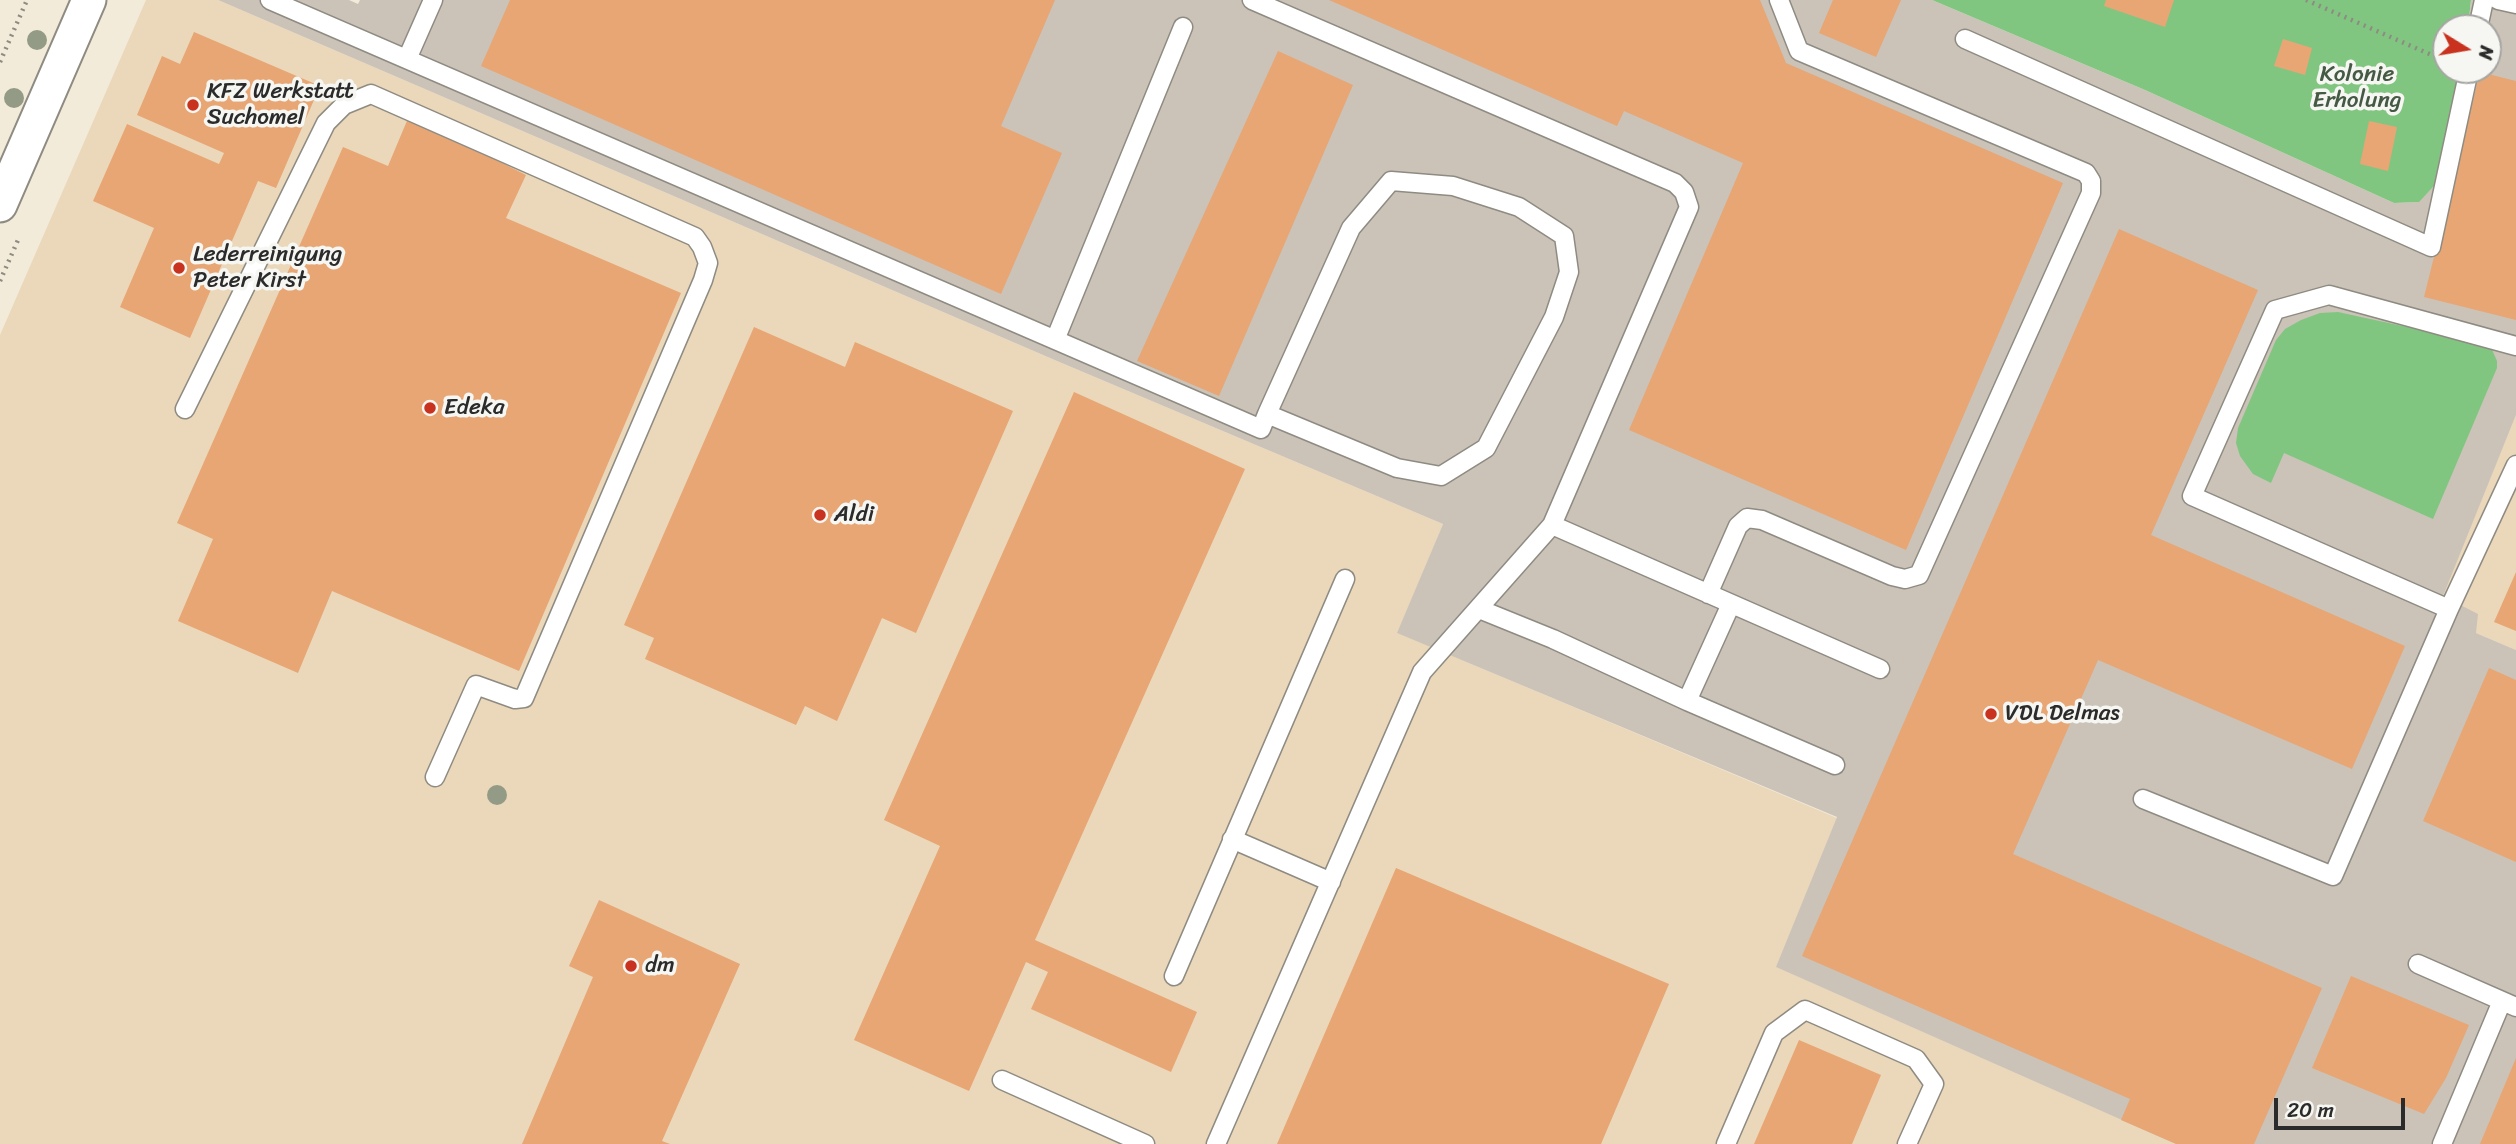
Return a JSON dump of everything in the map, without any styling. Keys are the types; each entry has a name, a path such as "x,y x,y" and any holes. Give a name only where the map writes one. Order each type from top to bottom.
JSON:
{"street":[{"path":"0,205 89,0"}],"lane":[{"path":"270,0 1261,429 1267,414 1351,228 1391,181 1453,186 1519,207 1564,236 1569,272 1554,317 1486,449 1440,476 1397,468 1267,414"},
{"path":"407,59 433,0"},
{"path":"1216,1144 1423,672 1552,525 1689,207 1684,192 1675,183 1252,0"},
{"path":"1708,594 1738,526 1746,518 1762,520 1892,576 1905,579 1919,575 2091,193 2091,181 2085,173 1799,51 1779,0"},
{"path":"2498,0 2516,4"},
{"path":"1055,340 1183,27"},
{"path":"1965,39 2431,247 2466,84"},
{"path":"185,409 326,123 344,105 371,94 695,237 702,247 708,263 703,280 524,698 515,699 476,685 436,777"},
{"path":"2449,609 2192,496 2275,310 2329,295 2516,346"},
{"path":"2143,799 2333,876 2449,609 2516,465"},
{"path":"1552,525 1880,669"},
{"path":"1174,976 1345,579"},
{"path":"1687,701 1731,604"},
{"path":"1479,609 1553,639 1835,765"},
{"path":"1232,839 1331,882"},
{"path":"2418,964 2509,1004 2442,1144"},
{"path":"1726,1144 1774,1032 1805,1010 1916,1059 1934,1084 1907,1144"},
{"path":"1002,1080 1144,1144"}],"path":[{"path":"0,62 27,0"},
{"path":"2306,0 2432,55"}],"shaded area":[{"path":"146,0 218,0 1443,524 1398,633 1837,818 1777,967 2176,1144 0,1144 0,335"},
{"path":"218,0 349,0 358,4 360,0 1932,0 2145,90 2394,203 2418,202 2434,186 2456,84 2502,84 2502,14 2470,14 2471,0 2516,0 2516,415 2443,596 2478,614 2476,633 2516,650 2516,1144 2176,1144 1776,967 1837,817 1397,633 1443,524"},
{"path":"2516,415 2516,650 2476,633 2442,596"}],"green space":[{"name":"Kolonie Erholung","path":"1932,0 2471,0 2470,14 2432,14 2432,84 2456,84 2434,186 2419,202 2394,203 2145,90"},
{"path":"2338,312 2490,345 2497,368 2433,519 2284,453 2271,483 2253,474 2240,456 2236,443 2238,428 2276,340 2285,329 2301,320 2320,313"}],"building":[{"path":"510,0 1055,0 1001,126 1062,153 1001,294 481,66"},
{"path":"1329,0 1760,0 1786,63 2063,183 1906,550 1629,430 1743,163 1624,111 1617,126"},
{"path":"1833,0 1901,0 1876,57 1819,33"},
{"path":"2106,0 2174,0 2165,27 2104,6"},
{"path":"194,32 320,86 276,188 258,181 190,338 120,307 154,228 93,201 127,124 219,164 224,153 137,115 162,56 180,64"},
{"path":"2283,39 2312,48 2305,75 2274,66"},
{"path":"1278,51 1353,85 1219,396 1137,361"},
{"path":"2502,78 2516,81 2516,320 2424,297 2477,84 2502,84"},
{"name":"Edeka","path":"409,116 526,175 506,218 681,293 519,671 332,591 298,673 178,621 213,539 177,523 343,147 388,166"},
{"path":"2369,121 2397,127 2388,171 2360,164"},
{"name":"VDL Delmas","path":"2119,229 2258,290 2151,535 2405,646 2352,769 2098,660 2013,854 2322,988 2254,1144 2176,1144 2121,1120 2130,1099 1802,956"},
{"name":"Aldi","path":"754,327 845,367 855,342 1013,411 916,633 882,618 837,721 805,706 796,725 645,659 654,638 624,625"},
{"path":"1074,392 1245,469 1035,940 1197,1012 1171,1072 1031,1009 1048,972 1026,962 969,1091 854,1040 940,846 884,820"},
{"path":"2516,572 2516,631 2494,622"},
{"path":"2489,668 2516,680 2516,862 2423,821"},
{"path":"1396,868 1669,984 1601,1144 1277,1144"},
{"path":"599,900 740,964 662,1141 670,1144 522,1144 593,977 569,966"},
{"path":"2351,976 2469,1025 2446,1078 2424,1114 2312,1068"},
{"path":"1799,1040 1881,1075 1852,1144 1754,1144"},
{"path":"2516,1058 2516,1144 2480,1144"}],"place":[{"name":"KFZ Werkstatt Suchomel","path":"193,105"},
{"name":"Lederreinigung Peter Kirst","path":"179,268"},
{"name":"Edeka","path":"430,408"},
{"name":"Aldi","path":"820,515"},
{"name":"VDL Delmas","path":"1991,714"},
{"name":"dm","path":"631,966"}]}
